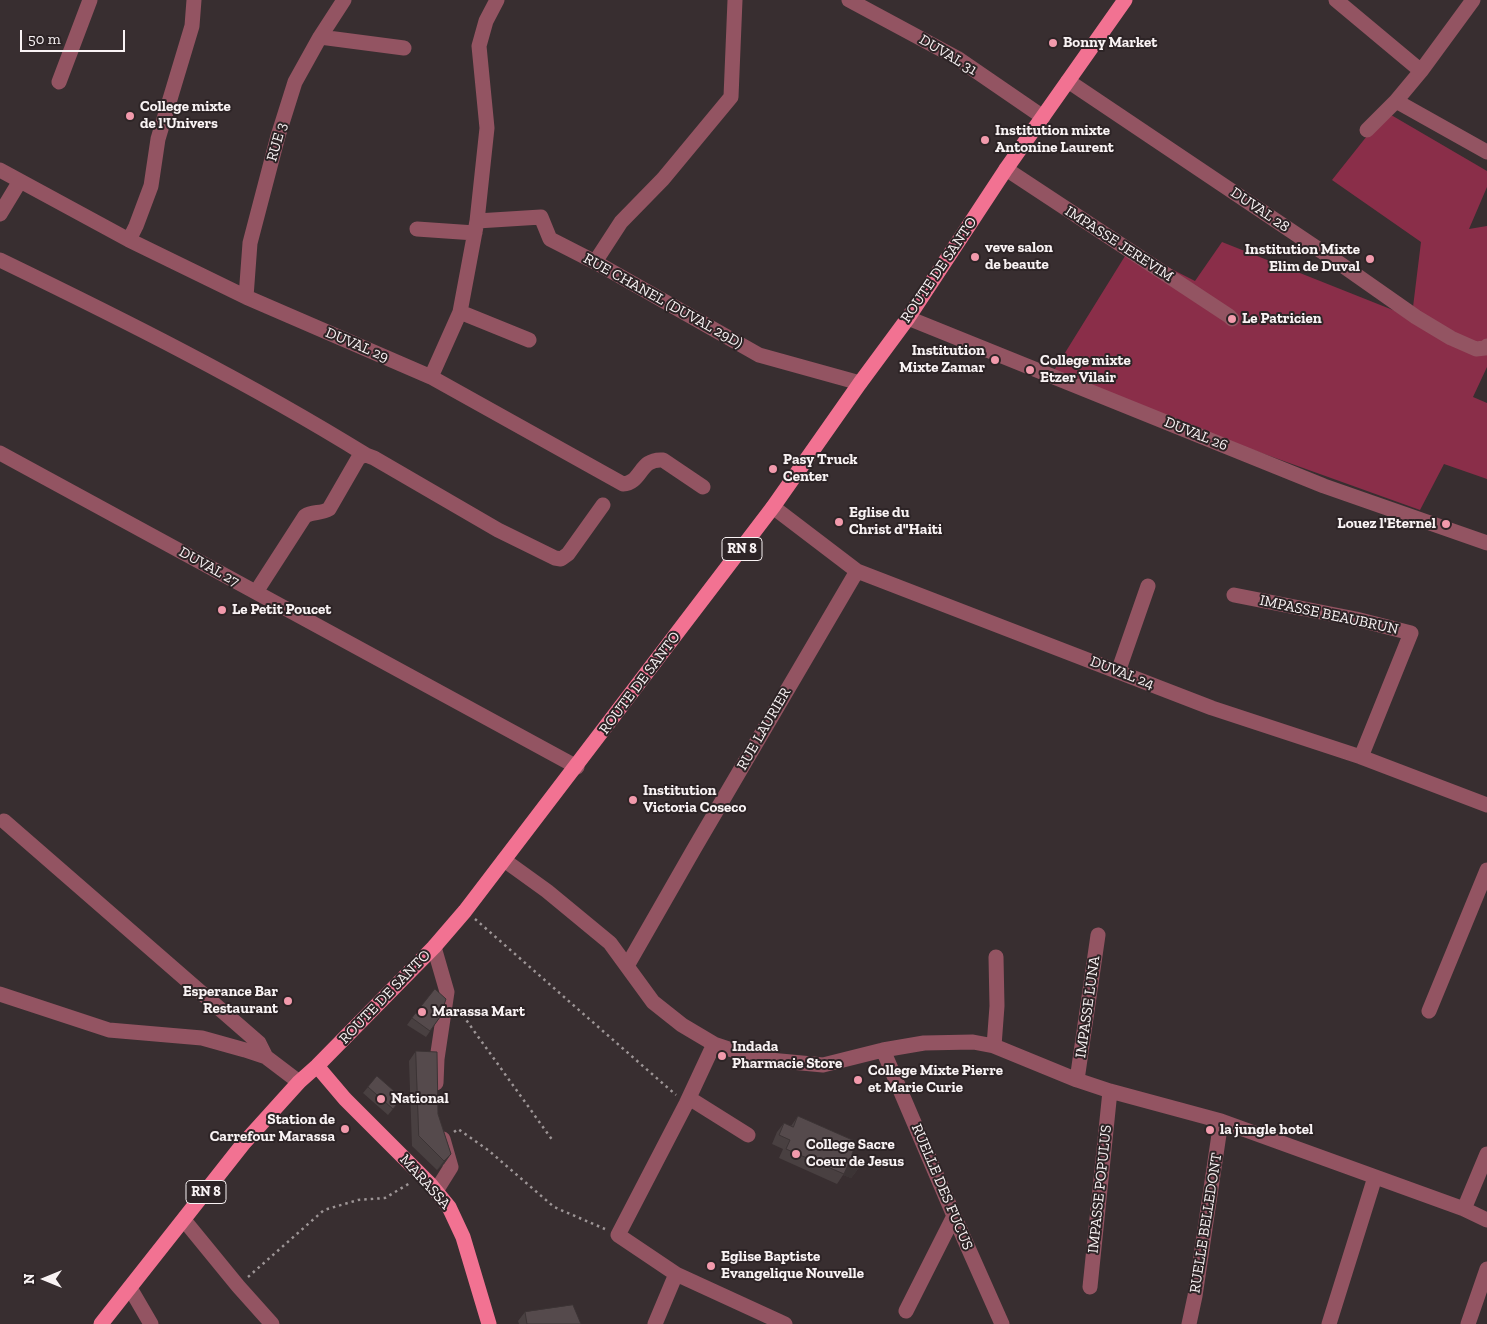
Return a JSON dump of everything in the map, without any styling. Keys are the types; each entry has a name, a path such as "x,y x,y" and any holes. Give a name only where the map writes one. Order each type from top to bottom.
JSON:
{"main road":[{"name":"ROUTE DE SANTO","path":"101,1324 243,1144 299,1082 317,1066 434,946 465,911 577,767 773,507 908,318 1006,169 1125,0"},
{"name":"MARASSA","path":"317,1066 345,1099 436,1190 449,1207 463,1237 489,1324"}],"street":[{"path":"59,82 90,0"},
{"path":"129,240 150,186 158,139 192,26 194,0"},
{"name":"RUE 3","path":"246,297 250,243 278,136 295,82 320,37 344,0"},
{"path":"430,377 460,312 476,227 487,128 479,46 486,21 497,0"},
{"path":"595,262 621,222 663,179 731,97 734,0"},
{"name":"DUVAL 31","path":"849,0 957,58 1043,117"},
{"path":"1336,0 1421,71"},
{"path":"1367,130 1421,71 1473,0"},
{"path":"320,37 404,48"},
{"name":"DUVAL 28","path":"1068,81 1416,317 1451,338 1476,349 1484,348"},
{"path":"1396,100 1487,152"},
{"name":"IMPASSE JEREVIM","path":"1006,169 1232,319"},
{"name":"DUVAL 29","path":"0,170 129,240 246,297 430,377 623,484 631,482 649,462 663,460 703,486"},
{"path":"0,214 20,181"},
{"name":"RUE CHANEL (DUVAL 29D)","path":"476,227 541,218 550,239 595,262 759,354 860,383"},
{"path":"417,229 476,227"},
{"path":"0,260 212,366 313,422 366,455 498,530 555,558 561,559 568,554 603,505"},
{"path":"460,312 529,340"},
{"name":"DUVAL 26","path":"908,318 1324,486 1487,543"},
{"name":"DUVAL 27","path":"0,453 577,767"},
{"path":"256,592 305,516 311,513 324,513 329,509 359,457 366,455"},
{"name":"DUVAL 24","path":"773,507 857,571 1212,708 1360,757 1487,805"},
{"name":"RUE LAURIER","path":"627,966 857,571"},
{"path":"1118,672 1148,586"},
{"name":"IMPASSE BEAUBRUN","path":"1234,595 1356,619 1411,633 1360,757"},
{"path":"4,821 259,1043 266,1057"},
{"path":"504,860 547,891 610,942 653,1002 682,1025 714,1044 759,1059 823,1065 883,1050 924,1043 973,1042 994,1046 1110,1091 1221,1121 1464,1209 1487,1220"},
{"path":"1429,1011 1487,870"},
{"name":"IMPASSE LUNA","path":"1078,1080 1098,935"},
{"path":"434,946 447,992 437,1059 436,1093"},
{"path":"994,1046 997,1006 996,957"},
{"path":"0,994 109,1030 202,1038 266,1057 299,1082"},
{"path":"714,1044 688,1101 618,1234 676,1274 785,1324"},
{"name":"RUELLE DES FUCUS","path":"883,1050 1002,1324"},
{"name":"IMPASSE POPULUS","path":"1090,1287 1110,1091"},
{"path":"688,1101 748,1135"},
{"name":"RUELLE BELLEDONT","path":"1189,1324 1221,1121"},
{"path":"436,1190 451,1167 441,1132"},
{"path":"1464,1209 1487,1154"},
{"path":"1329,1324 1375,1177"},
{"path":"906,1311 954,1216"},
{"path":"184,1220 272,1324"},
{"path":"1468,1324 1487,1269"},
{"path":"656,1324 676,1274"},
{"path":"130,1288 151,1324"}],"path":[{"path":"465,911 688,1101"},
{"path":"447,992 553,1142"},
{"path":"441,1132 458,1129 488,1150 554,1207 618,1234"},
{"path":"238,1286 324,1210 358,1200 385,1198 422,1176"}],"shaded area":[{"path":"1386,112 1487,171 1487,187 1469,229 1487,226 1487,367 1473,397 1487,403 1487,479 1444,464 1420,510 1050,377 1130,248 1195,281 1222,242 1408,316 1413,307 1421,242 1332,180"}],"building":[{"path":"435,989 446,999 440,1017 430,1031 412,1018"},
{"path":"416,1051 437,1052 438,1114 451,1154 444,1161 419,1136"},
{"path":"377,1076 402,1098 393,1109 368,1087"},
{"path":"798,1116 857,1142 852,1154 862,1158 858,1169 848,1165 844,1174 786,1149 790,1140 779,1135 784,1123 793,1127"},
{"path":"573,1305 581,1324 527,1324 525,1312"}],"place":[{"name":"Bonny Market","path":"1053,43"},
{"name":"College mixte de l'Univers","path":"130,116"},
{"name":"Institution mixte Antonine Laurent","path":"985,140"},
{"name":"veve salon de beaute","path":"975,257"},
{"name":"Institution Mixte Elim de Duval","path":"1370,259"},
{"name":"Le Patricien","path":"1232,319"},
{"name":"Institution Mixte Zamar","path":"995,360"},
{"name":"College mixte Etzer Vilair","path":"1030,370"},
{"name":"Pasy Truck Center","path":"773,469"},
{"name":"Eglise du Christ d\"Haiti","path":"839,522"},
{"name":"Louez l'Eternel","path":"1446,524"},
{"name":"Le Petit Poucet","path":"222,610"},
{"name":"Institution Victoria Coseco","path":"633,800"},
{"name":"Esperance Bar Restaurant","path":"288,1001"},
{"name":"Marassa Mart","path":"422,1012"},
{"name":"Indada Pharmacie Store","path":"722,1056"},
{"name":"College Mixte Pierre et Marie Curie","path":"858,1080"},
{"name":"National","path":"381,1099"},
{"name":"Station de Carrefour Marassa","path":"345,1129"},
{"name":"la jungle hotel","path":"1210,1130"},
{"name":"College Sacre Coeur de Jesus","path":"796,1154"},
{"name":"Eglise Baptiste Evangelique Nouvelle","path":"711,1266"}]}
